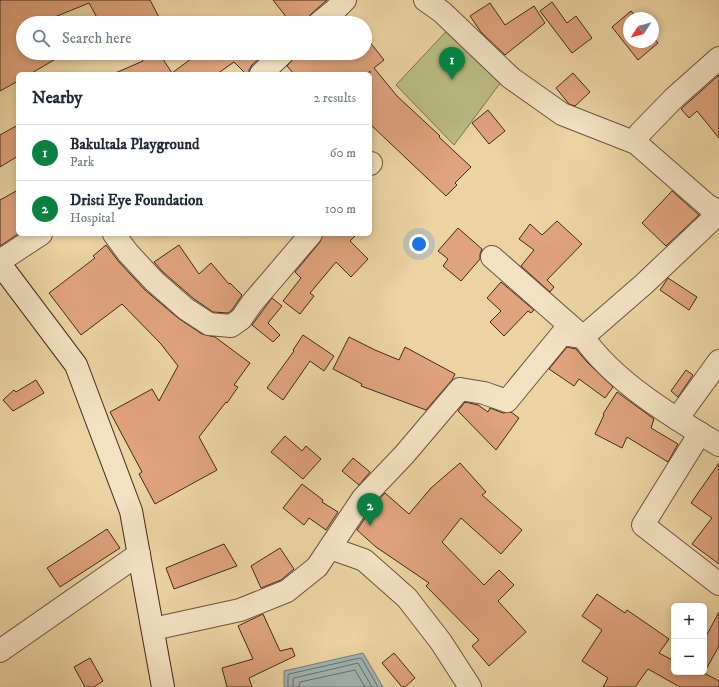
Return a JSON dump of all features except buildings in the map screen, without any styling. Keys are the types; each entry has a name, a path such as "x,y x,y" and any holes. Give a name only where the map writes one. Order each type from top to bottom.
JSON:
{"street":[{"path":"327,16 345,0"},
{"path":"153,630 240,610 287,591 317,567 363,498 404,455 460,389 484,393 507,401 562,334 583,337 644,284 719,212 707,205 636,142 562,114 511,78 442,12 425,0"},
{"path":"636,142 640,133 674,98 719,58"},
{"path":"263,72 276,60"},
{"path":"38,236 0,263 76,365 131,511 163,687"},
{"path":"115,236 128,253 154,281 186,309 209,324 231,326 241,319 252,303 308,236"},
{"path":"492,257 583,337 593,351 634,390 719,445"},
{"path":"677,419 719,361"},
{"path":"700,433 643,525 719,584"},
{"path":"330,548 364,560 407,598 442,642 470,687"},
{"path":"0,651 139,554"}],"green space":[{"path":"454,23 507,74 454,145 396,85"}],"water":[{"path":"363,653 383,687 284,687 284,671"}],"place":[{"name":"Bakultala Playground","path":"452,80"},
{"name":"Dristi Eye Foundation","path":"370,526"}]}
